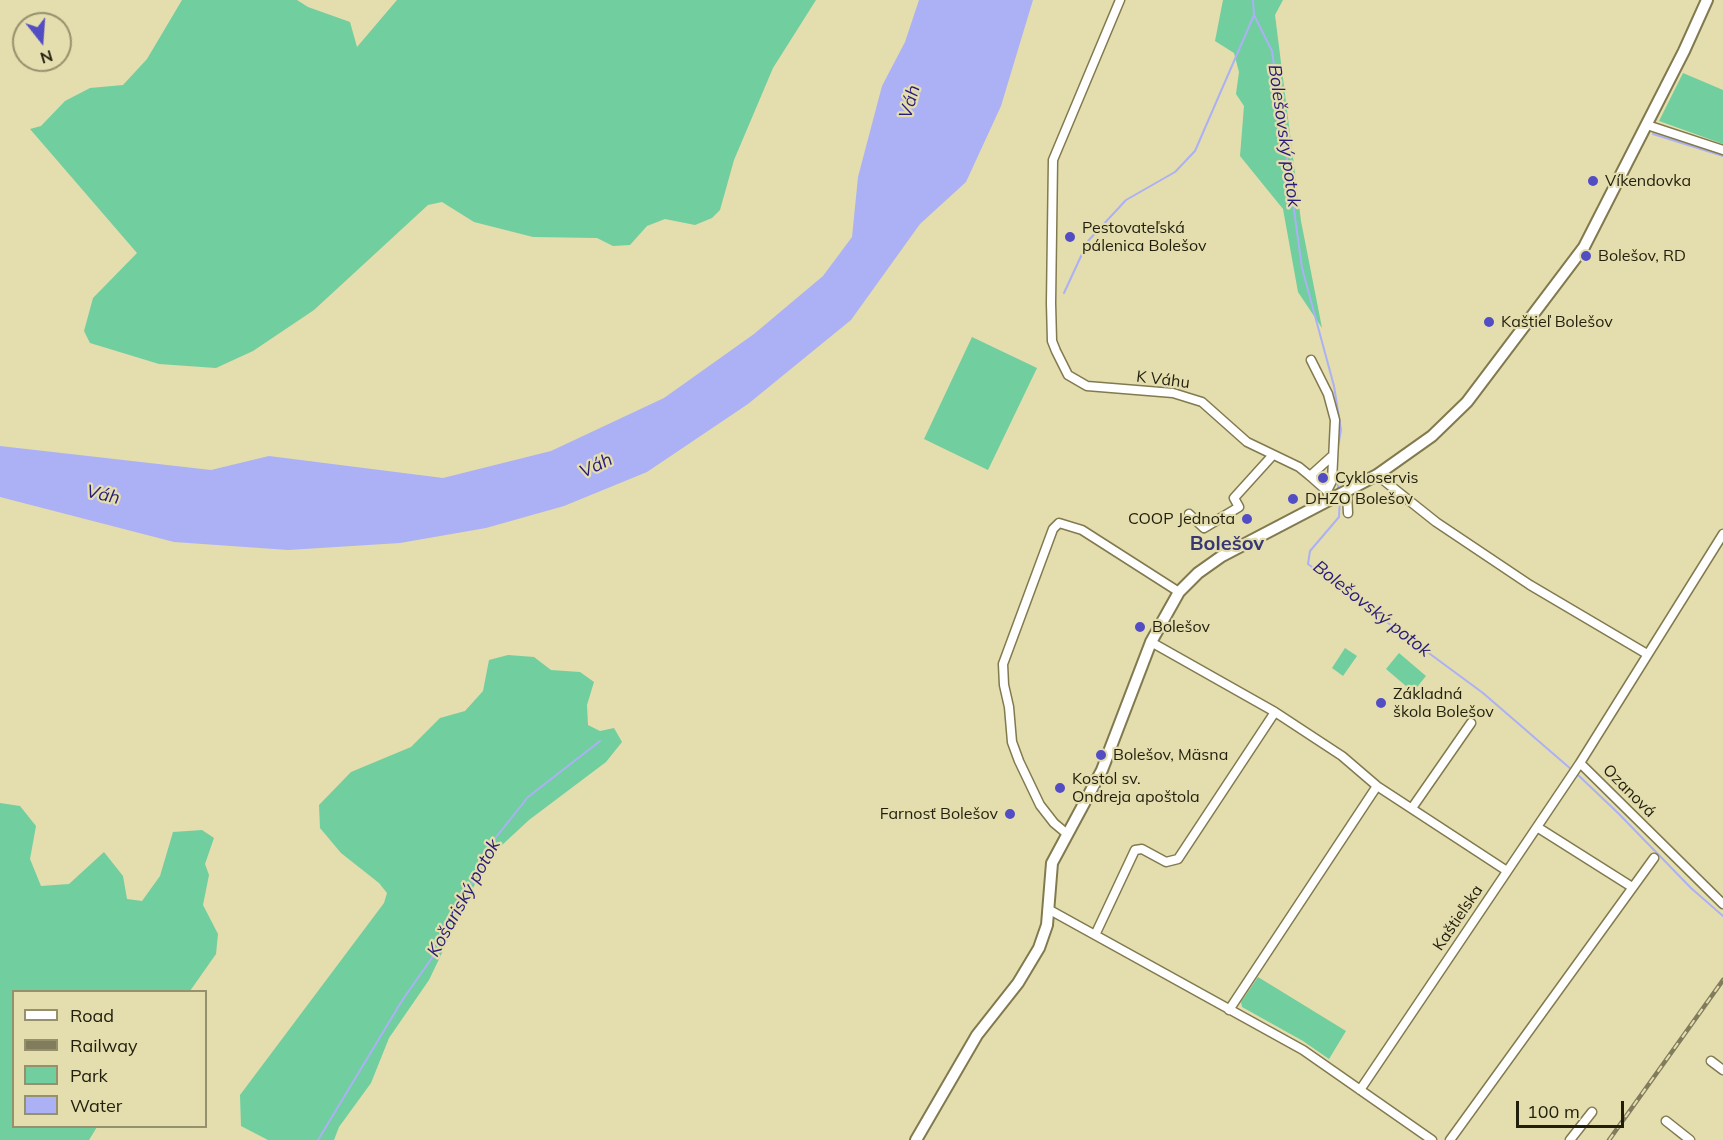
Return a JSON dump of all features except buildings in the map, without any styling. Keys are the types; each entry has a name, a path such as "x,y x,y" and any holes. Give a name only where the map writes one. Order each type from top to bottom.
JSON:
{"main road":[{"path":"916,1140 965,1052 1018,983 1039,948 1046,931 1049,873 1066,833 1102,770 1151,642 1179,592 1192,578 1222,556 1377,475 1440,428 1467,402 1584,247 1647,125 1707,0"}],"street":[{"name":"K Váhu","path":"1120,0 1053,160 1052,341 1061,364 1076,382 1100,389 1186,395 1202,402 1240,438 1272,456 1299,467 1336,496"},
{"path":"1647,125 1723,150"},
{"path":"1311,360 1328,394 1335,420 1331,458 1332,481 1336,496 1348,513"},
{"path":"1189,513 1203,528 1239,507 1234,498 1272,456"},
{"path":"1310,476 1331,458"},
{"path":"1377,475 1410,503 1483,553 1647,654"},
{"path":"1066,833 1054,823 1040,805 1019,761 1012,742 1003,664 1053,529 1059,523 1082,530 1179,592"},
{"name":"Ozanová","path":"1723,534 1575,769 1723,904"},
{"path":"1151,642 1275,712 1342,756 1377,786 1508,871"},
{"path":"1096,933 1135,850 1142,849 1166,862 1178,858 1275,712"},
{"path":"1412,808 1471,723"},
{"name":"Kaštieľska","path":"1360,1090 1575,769"},
{"path":"1229,1010 1377,786"},
{"path":"1537,827 1632,887"},
{"path":"1450,1140 1654,858"},
{"path":"1048,909 1096,933 1303,1050 1432,1140"},
{"path":"1711,1061 1723,1070"},
{"path":"1570,1140 1592,1112"},
{"path":"1666,1121 1690,1140"}],"green space":[{"path":"182,0 297,0 308,7 350,22 357,47 397,0 816,0 773,68 734,160 720,210 712,218 695,225 665,219 647,226 630,245 613,246 597,238 533,237 474,222 442,202 428,205 314,310 253,351 216,368 159,364 90,343 84,331 93,298 137,253 30,129 41,126 65,101 90,88 123,85 147,59"},
{"path":"1223,0 1283,0 1275,15 1301,221 1322,328 1298,292 1283,209 1240,156 1244,106 1236,94 1239,72 1234,53 1215,41"},
{"path":"1683,73 1723,90 1723,144 1659,121"},
{"path":"972,337 1037,368 988,470 924,439"},
{"path":"1345,648 1357,656 1343,676 1332,668"},
{"path":"1399,653 1426,676 1413,692 1386,669"},
{"path":"508,655 534,657 551,670 580,672 594,682 587,705 588,725 600,731 614,728 622,742 606,762 529,820 487,859 429,980 389,1038 371,1083 339,1127 334,1140 268,1140 241,1126 240,1095 384,903 387,893 379,883 341,853 320,828 319,805 351,772 411,747 440,718 465,711 483,691 489,660"},
{"path":"0,803 20,806 36,826 30,859 41,886 69,884 104,852 123,876 127,899 142,901 160,876 173,832 202,830 214,838 205,864 209,875 203,905 218,934 216,954 191,990 12,990 12,1128 96,1128 89,1140 0,1140"},
{"path":"1258,977 1346,1031 1329,1059 1303,1041 1242,1007 1241,1002"}],"water":[{"name":"Váh","path":"919,0 1033,0 1001,106 966,182 920,224 851,320 748,404 647,472 564,506 486,528 400,543 288,550 174,542 0,497 0,446 211,470 269,456 443,478 551,451 664,398 754,334 823,276 852,237 858,177 882,86 905,42"}],"waterway":[{"path":"1064,293 1088,241 1126,200 1175,172 1195,151 1254,15 1253,0"},
{"name":"Bolešovský potok","path":"1254,15 1272,51 1302,268 1334,386 1341,430 1337,453"},
{"path":"1653,134 1723,156"},
{"name":"Bolešovský potok","path":"1336,474 1339,492"},
{"name":"Bolešovský potok","path":"1340,497 1339,517 1310,551 1308,564 1483,693 1572,770"},
{"name":"Košariský potok","path":"318,1140 403,999 446,938 489,846 528,797 600,741"},
{"name":"Bolešovský potok","path":"1577,774 1691,888 1723,916"}],"railway":[{"path":"1609,1140 1723,980"}],"place":[{"name":"Víkendovka","path":"1593,181"},
{"name":"Pestovateľská pálenica Bolešov","path":"1070,237"},
{"name":"Bolešov, RD","path":"1586,256"},
{"name":"Kaštieľ Bolešov","path":"1489,322"},
{"name":"Cykloservis","path":"1323,478"},
{"name":"DHZO Bolešov","path":"1293,499"},
{"name":"COOP Jednota","path":"1247,519"},
{"name":"Bolešov","path":"1140,627"},
{"name":"Základná škola Bolešov","path":"1381,703"},
{"name":"Bolešov, Mäsna","path":"1101,755"},
{"name":"Kostol sv. Ondreja apoštola","path":"1060,788"},
{"name":"Farnosť Bolešov","path":"1010,814"}],"district":[{"name":"Bolešov","path":"1227,544"}]}
